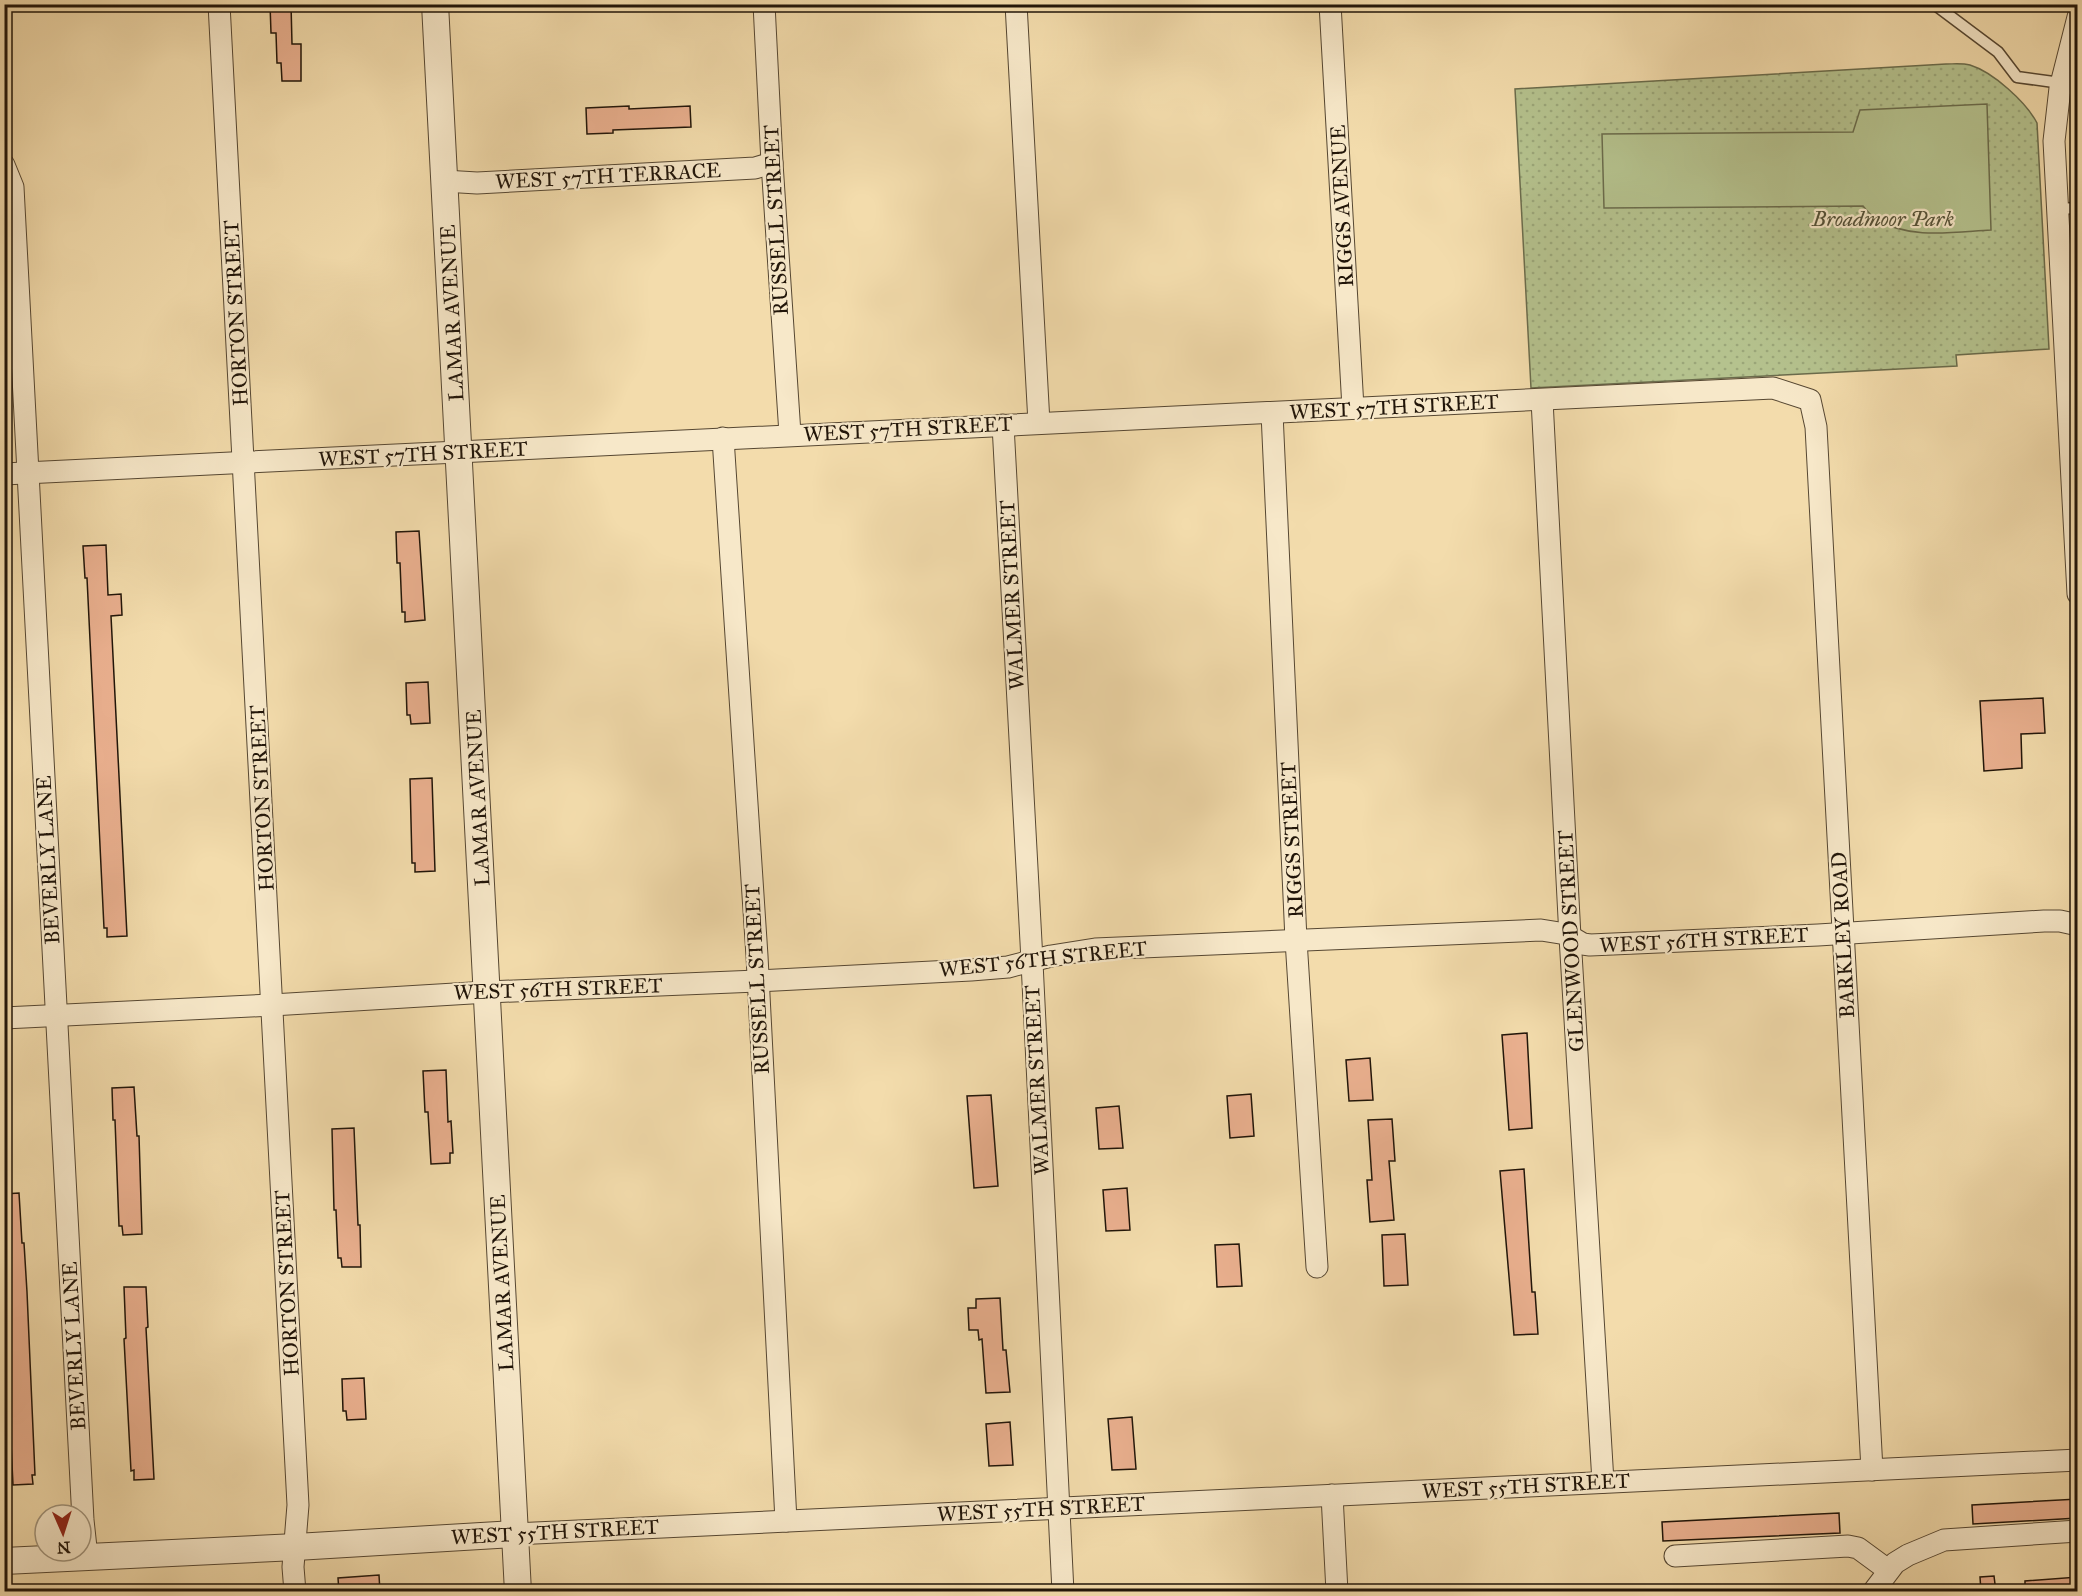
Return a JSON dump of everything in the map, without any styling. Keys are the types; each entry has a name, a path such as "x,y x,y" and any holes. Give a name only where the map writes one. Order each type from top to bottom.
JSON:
{"street":[{"name":"HORTON STREET","path":"219,4 298,1505 293,1567 295,1592"},
{"name":"LAMAR AVENUE","path":"435,4 518,1592"},
{"name":"RUSSELL STREET","path":"764,4 790,434"},
{"path":"1016,4 1039,423"},
{"name":"RIGGS AVENUE","path":"1330,4 1353,408"},
{"path":"2078,17 2074,41 2061,83 2054,141 2067,208 2078,594"},
{"name":"WEST 57TH TERRACE","path":"444,182 477,183 755,168 772,163"},
{"name":"BEVERLY LANE","path":"4,165 13,187 82,1503"},
{"name":"WEST 57TH STREET","path":"4,474 1773,388 1810,400"},
{"name":"GLENWOOD STREET","path":"1542,400 1570,937 1603,1482"},
{"name":"BARKLEY ROAD","path":"1810,400 1816,439 1872,1470"},
{"name":"RIGGS STREET","path":"1272,413 1296,940 1317,1267"},
{"name":"WALMER STREET","path":"1003,425 1063,1592"},
{"name":"RUSSELL STREET","path":"723,438 757,981 786,1521"},
{"name":"WEST 56TH STREET","path":"4,1018 1000,968 1095,949 1296,940 1541,930 1560,932 1590,945 2044,921 2060,921 2078,926"},
{"name":"WEST 55TH STREET","path":"93,1557 514,1534 2078,1460"},
{"path":"1332,1495 1338,1592"},
{"path":"1872,1592 1895,1563 1944,1540 2078,1531"},
{"path":"1675,1556 1853,1546 1888,1570"},
{"name":"WEST 55TH STREET","path":"4,1561 33,1560"}],"lane":[{"path":"1934,4 1998,52 2017,77 2061,83"}],"green space":[{"name":"Broadmoor Park","path":"1946,64 1970,65 1989,74 2017,97 2037,123 2049,349 1956,355 1957,366 1531,388 1515,89"},
{"path":"1987,104 1991,230 1932,233 1903,230 1876,219 1863,206 1604,208 1602,134 1853,132 1860,110"}],"building":[{"path":"270,4 291,4 292,44 301,44 301,81 282,81 281,63 277,63 276,33 271,33"},
{"path":"629,106 629,109 690,106 691,127 613,130 613,133 587,134 586,108"},
{"path":"419,531 425,620 405,622 405,612 402,612 400,563 397,563 396,532"},
{"path":"106,545 108,595 121,594 122,615 111,616 127,936 107,937 107,928 104,928 87,578 85,578 83,546"},
{"path":"428,682 430,723 411,724 410,715 407,715 406,683"},
{"path":"2043,698 2045,733 2021,734 2022,768 1984,771 1980,701"},
{"path":"432,778 435,871 415,872 415,863 412,863 410,779"},
{"path":"1527,1033 1532,1128 1509,1130 1502,1035"},
{"path":"1370,1058 1373,1100 1349,1101 1346,1060"},
{"path":"446,1070 448,1122 451,1121 453,1153 450,1153 450,1163 431,1164 423,1071"},
{"path":"134,1087 137,1136 139,1136 142,1234 123,1235 122,1226 119,1226 112,1088"},
{"path":"1251,1094 1254,1136 1230,1138 1227,1096"},
{"path":"991,1095 998,1186 974,1188 967,1096"},
{"path":"1119,1106 1123,1148 1099,1149 1096,1108"},
{"path":"1392,1119 1395,1161 1389,1161 1394,1220 1370,1222 1367,1180 1372,1180 1368,1120"},
{"path":"354,1128 361,1267 342,1267 341,1258 338,1258 336,1210 334,1210 332,1129"},
{"path":"1524,1169 1532,1292 1535,1292 1538,1334 1514,1335 1500,1171"},
{"path":"1127,1188 1130,1230 1106,1231 1103,1190"},
{"path":"19,1193 27,1292 35,1475 32,1475 33,1484 13,1485 4,1299 4,1194"},
{"path":"1405,1234 1408,1285 1384,1286 1382,1235"},
{"path":"1239,1244 1242,1286 1217,1287 1215,1245"},
{"path":"124,1287 146,1287 154,1479 134,1480 134,1470 131,1471 124,1339 126,1338"},
{"path":"1000,1298 1003,1350 1006,1350 1010,1392 986,1393 982,1339 979,1340 978,1330 969,1330 968,1308 976,1308 976,1299"},
{"path":"364,1378 366,1419 347,1420 346,1411 343,1411 342,1379"},
{"path":"1132,1417 1136,1469 1112,1470 1108,1419"},
{"path":"1010,1422 1013,1465 989,1466 986,1424"},
{"path":"2078,1499 2078,1518 1973,1524 1972,1505"},
{"path":"1839,1513 1840,1533 1663,1541 1662,1522"},
{"path":"379,1575 380,1592 339,1592 338,1578"},
{"path":"1994,1576 1996,1592 1981,1592 1980,1577"},
{"path":"2078,1577 2078,1592 2025,1592 2025,1581"}]}
